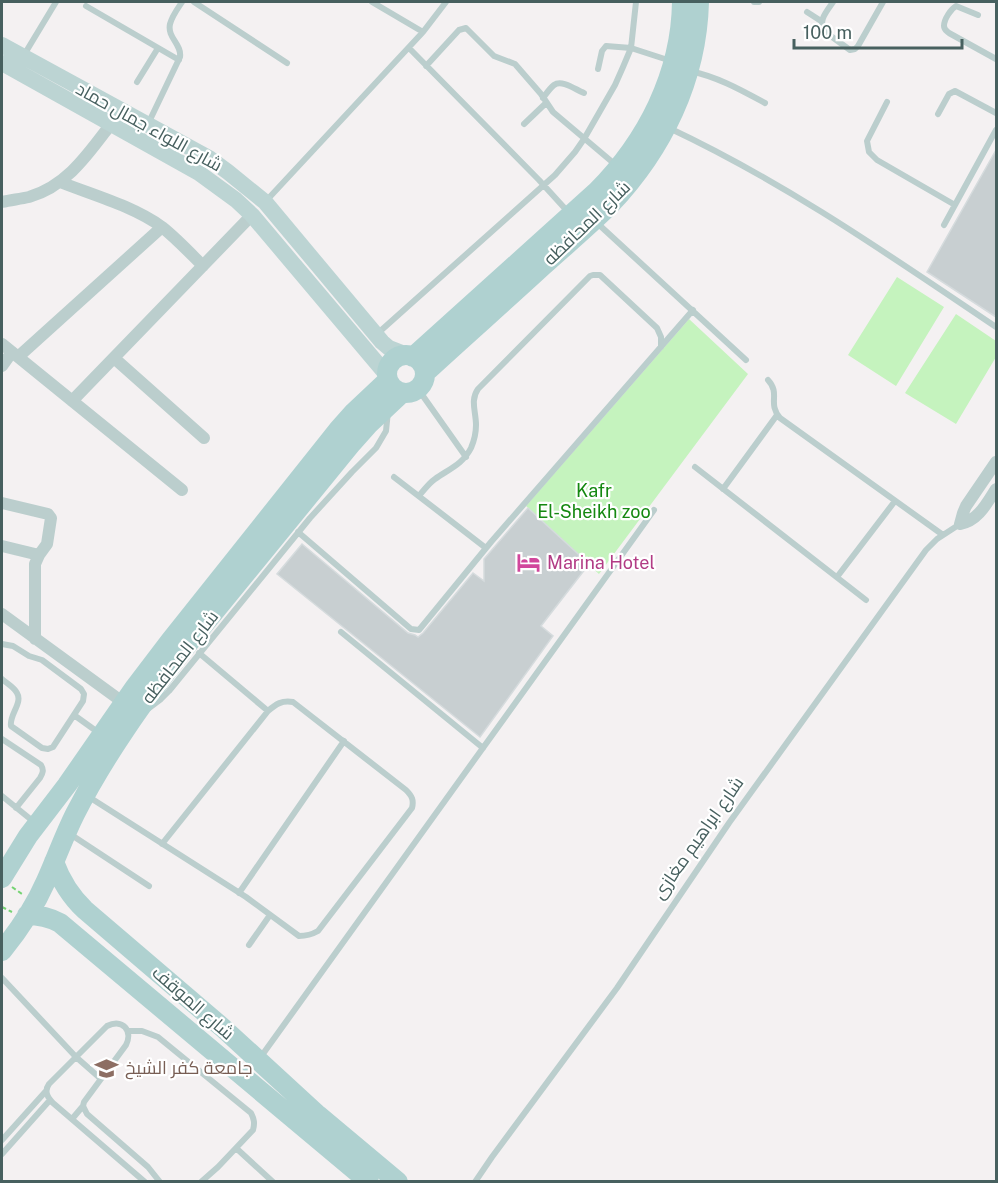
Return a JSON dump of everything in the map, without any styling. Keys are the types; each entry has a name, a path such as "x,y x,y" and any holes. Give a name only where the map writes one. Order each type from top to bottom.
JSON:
{"main road":[{"name":"شارع المحافظه","path":"6,882 20,847 102,735 129,711 184,649 225,610 298,525 352,443 401,386 594,220 628,184 666,127 682,92 681,2"},
{"name":"شارع المحافظه","path":"401,386 390,363 401,356 410,356 596,192 619,168 641,136 663,93 695,48 699,2"},
{"name":"شارع اللواء جمال حماد","path":"2,45 111,124 199,173 236,200 338,304 389,348 410,356"},
{"name":"شارع اللواء جمال حماد","path":"2,63 29,66 148,125 209,158 247,186 265,202 338,304 401,386"},
{"path":"401,386 421,363 410,356"},
{"name":"شارع المحافظه","path":"2,951 32,908 67,832 129,711 170,641 354,412 401,386"},
{"path":"74,775 89,790"},
{"name":"شارع الموقف","path":"54,862 59,876 74,900 258,1061 369,1182"},
{"name":"شارع الموقف","path":"32,908 39,915 60,923 312,1122 398,1182"}],"street":[{"path":"2,202 40,193 60,182 85,159 111,124"},
{"path":"60,182 131,210 162,227 203,266"},
{"path":"72,401 252,215"},
{"path":"2,366 162,227"},
{"path":"2,344 182,490"},
{"path":"114,358 204,438"},
{"path":"960,524 966,506 996,462"},
{"name":"شارع ابراهيم مغازى","path":"960,524 977,516 996,489"},
{"path":"2,503 50,515 51,518 48,539 39,555 35,569 35,639"},
{"path":"2,546 39,555"},
{"path":"2,614 129,711"}],"lane":[{"path":"29,66 56,2"},
{"path":"148,125 181,54 181,50 171,35 170,26 183,2"},
{"path":"194,2 287,63"},
{"path":"372,2 423,32"},
{"path":"265,202 409,48 446,2"},
{"path":"375,335 565,164 584,139 615,85 631,48 636,2"},
{"path":"754,2 759,2"},
{"path":"832,2 821,21 822,28 847,49 853,50 858,46 884,2"},
{"path":"86,6 179,60"},
{"path":"978,15 956,6 950,11 944,28 996,59"},
{"path":"807,12 821,21"},
{"path":"426,66 459,30 466,28 494,56 515,64 553,112 619,168"},
{"path":"598,69 602,51 606,46 631,48 720,80 765,103"},
{"path":"137,82 158,48"},
{"path":"409,48 570,214"},
{"path":"524,124 553,85 558,83 584,93"},
{"path":"938,114 949,94 955,91 996,113"},
{"path":"887,102 867,141 869,152 877,160 955,205"},
{"path":"666,127 750,169 846,226 996,327"},
{"path":"944,225 996,130"},
{"path":"594,220 746,360"},
{"path":"419,496 431,482 458,465 472,447 476,424 473,401 475,392 590,276 600,275 657,328 661,337 661,347"},
{"path":"298,525 413,631 419,630 486,548 693,310"},
{"path":"768,380 774,390 773,404 777,415 943,535"},
{"path":"401,386 465,457"},
{"path":"723,489 777,415"},
{"path":"695,467 866,600"},
{"path":"394,477 486,548"},
{"path":"837,576 895,501"},
{"path":"258,1061 654,510"},
{"name":"شارع ابراهيم مغازى","path":"475,1182 617,988 729,824 919,559 931,544 960,524"},
{"path":"129,711 161,699 200,653 225,610"},
{"path":"341,632 483,748"},
{"path":"2,644 13,646 29,656 42,660 81,689 84,694 83,701 56,745 48,749 42,748 11,726 10,720 18,702 18,695 2,680"},
{"path":"200,653 268,711"},
{"path":"89,790 162,844 239,893 299,936 318,932 412,808 414,802 406,790 293,702 279,702 268,711 162,844"},
{"path":"74,715 102,735"},
{"path":"2,739 43,768 40,778 16,808"},
{"path":"239,893 344,741"},
{"path":"2,796 36,825"},
{"path":"67,832 149,886"},
{"path":"249,945 270,915"},
{"path":"2,978 76,1057 101,1079"},
{"path":"2,1140 46,1091 49,1084 107,1026 119,1023 128,1031 129,1039 72,1119"},
{"path":"128,1031 142,1031 158,1037 254,1118 253,1130 201,1182"},
{"path":"46,1091 50,1100 145,1182"},
{"path":"2,1154 50,1100"},
{"path":"83,1106 87,1114 148,1167 160,1182"},
{"path":"236,1148 273,1182"}],"path":[{"path":"6,882 32,908"}],"green space":[{"path":"897,277 944,307 896,386 848,355"},
{"path":"956,314 996,341 996,357 956,424 905,393"},
{"name":"Kafr El-Sheikh zoo","path":"689,319 748,374 599,574 526,506"}],"building":[{"path":"996,150 996,317 927,272"},
{"path":"528,508 589,564 541,626 553,636 480,737 277,574 302,544 408,633 418,637 473,573 484,581 484,559"}],"place":[{"name":"Marina Hotel","path":"529,563"},
{"name":"جامعة كفر الشيخ","path":"107,1068"}]}
